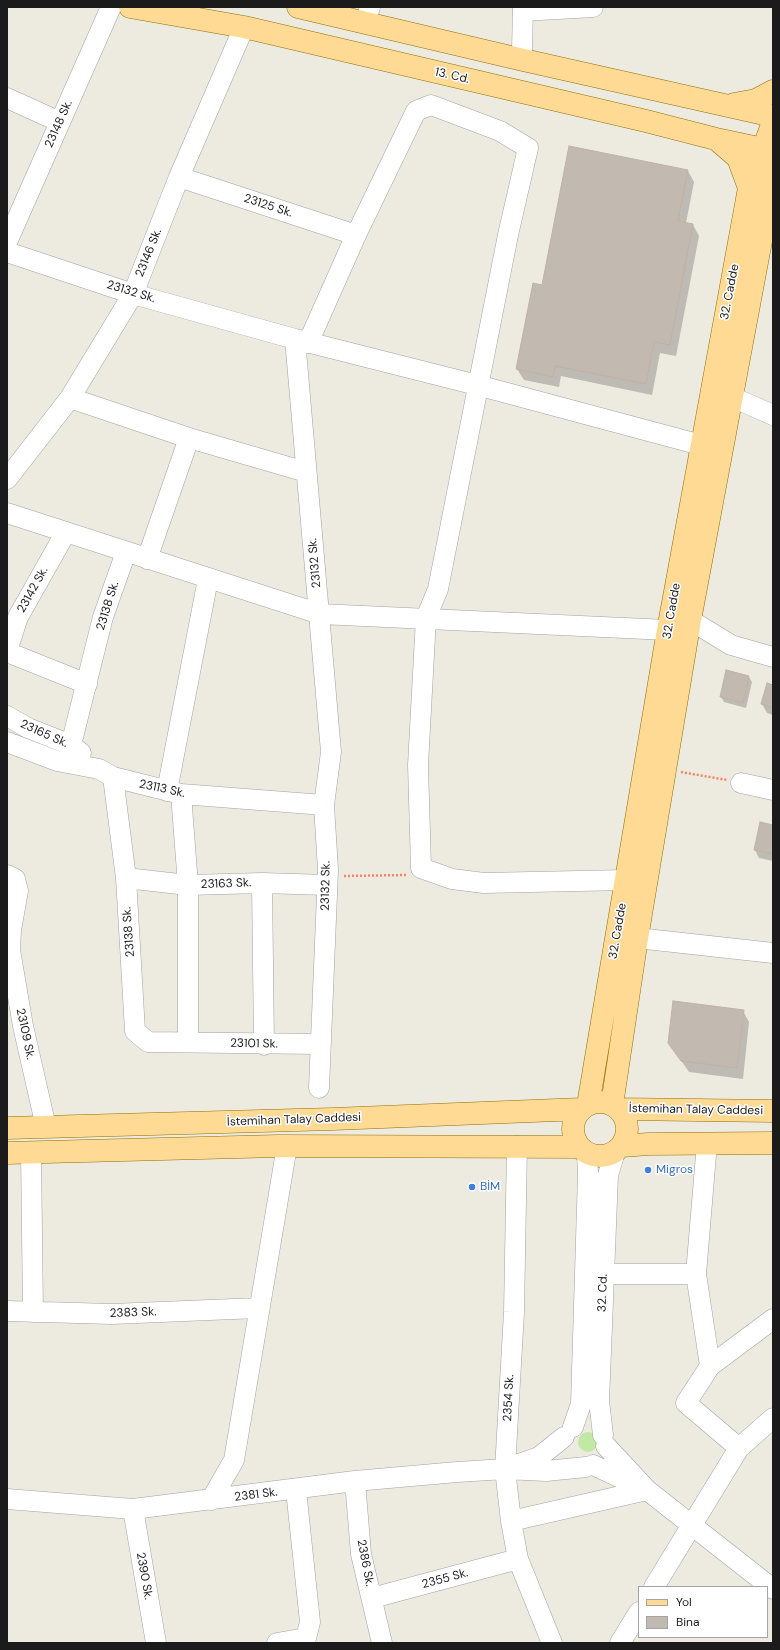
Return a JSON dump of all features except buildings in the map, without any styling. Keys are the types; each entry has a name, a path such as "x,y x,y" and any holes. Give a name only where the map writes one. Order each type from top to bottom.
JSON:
{"main road":[{"name":"13. Cd.","path":"130,7 244,28 763,149"},
{"path":"298,7 370,16 520,59 773,116"},
{"path":"729,105 756,100 773,91"},
{"path":"646,121 668,116 728,128 763,149"},
{"name":"32. Cadde","path":"585,1107 626,880 701,445 749,188 773,122"},
{"path":"716,139 738,158 749,188"},
{"path":"764,225 764,201 773,170"},
{"name":"32. Cadde","path":"615,1107 637,938 690,620 764,225 773,201"},
{"path":"618,1149 628,1130 627,1122 615,1107 596,1102 585,1107 577,1116 574,1127 575,1139 584,1150 596,1156 606,1156 618,1149 707,1143 773,1143"},
{"name":"İstemihan Talay Caddesi","path":"7,1128 316,1120 585,1107"},
{"name":"İstemihan Talay Caddesi","path":"615,1107 773,1111"},
{"name":"İstemihan Talay Caddesi","path":"7,1153 287,1146 517,1146 584,1150"}],"street":[{"name":"23148 Sk.","path":"7,242 111,7"},
{"path":"520,59 522,51 523,9 593,7"},
{"name":"23146 Sk.","path":"7,478 70,398 133,294 179,177 244,28"},
{"path":"7,98 60,122"},
{"path":"626,880 484,883 452,879 421,868 418,766 426,618 438,589 477,385 508,235 528,148 500,131 432,105 416,111 356,235 302,341 477,385 701,445"},
{"name":"23125 Sk.","path":"179,177 356,235"},
{"name":"23132 Sk.","path":"7,252 133,294 302,341 306,472 320,614 330,752 324,805 327,880 319,1044 319,1088"},
{"path":"732,397 773,415"},
{"path":"70,398 189,438 306,472"},
{"path":"147,559 189,438"},
{"path":"7,513 320,614 668,630"},
{"name":"23142 Sk.","path":"7,651 18,617 66,532"},
{"name":"23138 Sk.","path":"71,745 103,617 126,552"},
{"path":"188,1042 188,885 174,792 208,579"},
{"path":"690,620 730,645 773,657"},
{"path":"7,651 87,684"},
{"name":"23165 Sk.","path":"7,716 28,728 71,745 106,773"},
{"name":"23113 Sk.","path":"7,742 57,761 174,792 324,805"},
{"name":"23138 Sk.","path":"106,773 126,878 135,1031 148,1042 188,1042"},
{"path":"741,783 773,790"},
{"name":"23109 Sk.","path":"7,875 15,879 18,891 9,929 9,955 23,1026 46,1127"},
{"name":"23163 Sk.","path":"126,878 188,885 327,880"},
{"path":"262,883 264,1045"},
{"path":"637,938 773,953"},
{"name":"23101 Sk.","path":"188,1042 264,1045 319,1044"},
{"path":"707,1143 696,1274 710,1366"},
{"path":"211,1500 234,1460 258,1308 287,1146"},
{"name":"2354 Sk.","path":"517,1146 514,1312 505,1469 510,1521 518,1559 552,1643"},
{"name":"32. Cd.","path":"604,1441 599,1401 608,1175 618,1149"},
{"name":"32. Cd.","path":"569,1432 581,1404 588,1174 584,1150"},
{"path":"31,1152 33,1312"},
{"path":"604,1274 696,1274"},
{"name":"2383 Sk.","path":"7,1311 112,1314 258,1308"},
{"path":"739,1448 686,1404 710,1366 773,1319"},
{"path":"655,1586 739,1448 773,1418"},
{"path":"505,1469 539,1457 580,1424 593,1425 604,1441 647,1490 773,1589"},
{"path":"569,1432 563,1444 567,1458 572,1463 589,1466 647,1490"},
{"path":"505,1469 546,1471 589,1466 603,1456 604,1441"},
{"name":"2381 Sk.","path":"7,1499 133,1509 355,1482 505,1469"},
{"name":"2386 Sk.","path":"355,1482 361,1554 382,1643"},
{"path":"277,1643 306,1638 310,1622 296,1490"},
{"path":"510,1521 647,1490"},
{"name":"2390 Sk.","path":"133,1509 156,1643"},
{"name":"2355 Sk.","path":"372,1598 518,1559"},
{"path":"620,1643 638,1614"}],"path":[{"path":"666,769 741,783"},
{"path":"327,880 437,874"}],"green space":[{"path":"588,1432 595,1435 598,1442 595,1449 588,1452 581,1449 578,1442 581,1435"}],"place":[{"name":"Migros","path":"648,1170"},
{"name":"BİM","path":"472,1187"}]}
